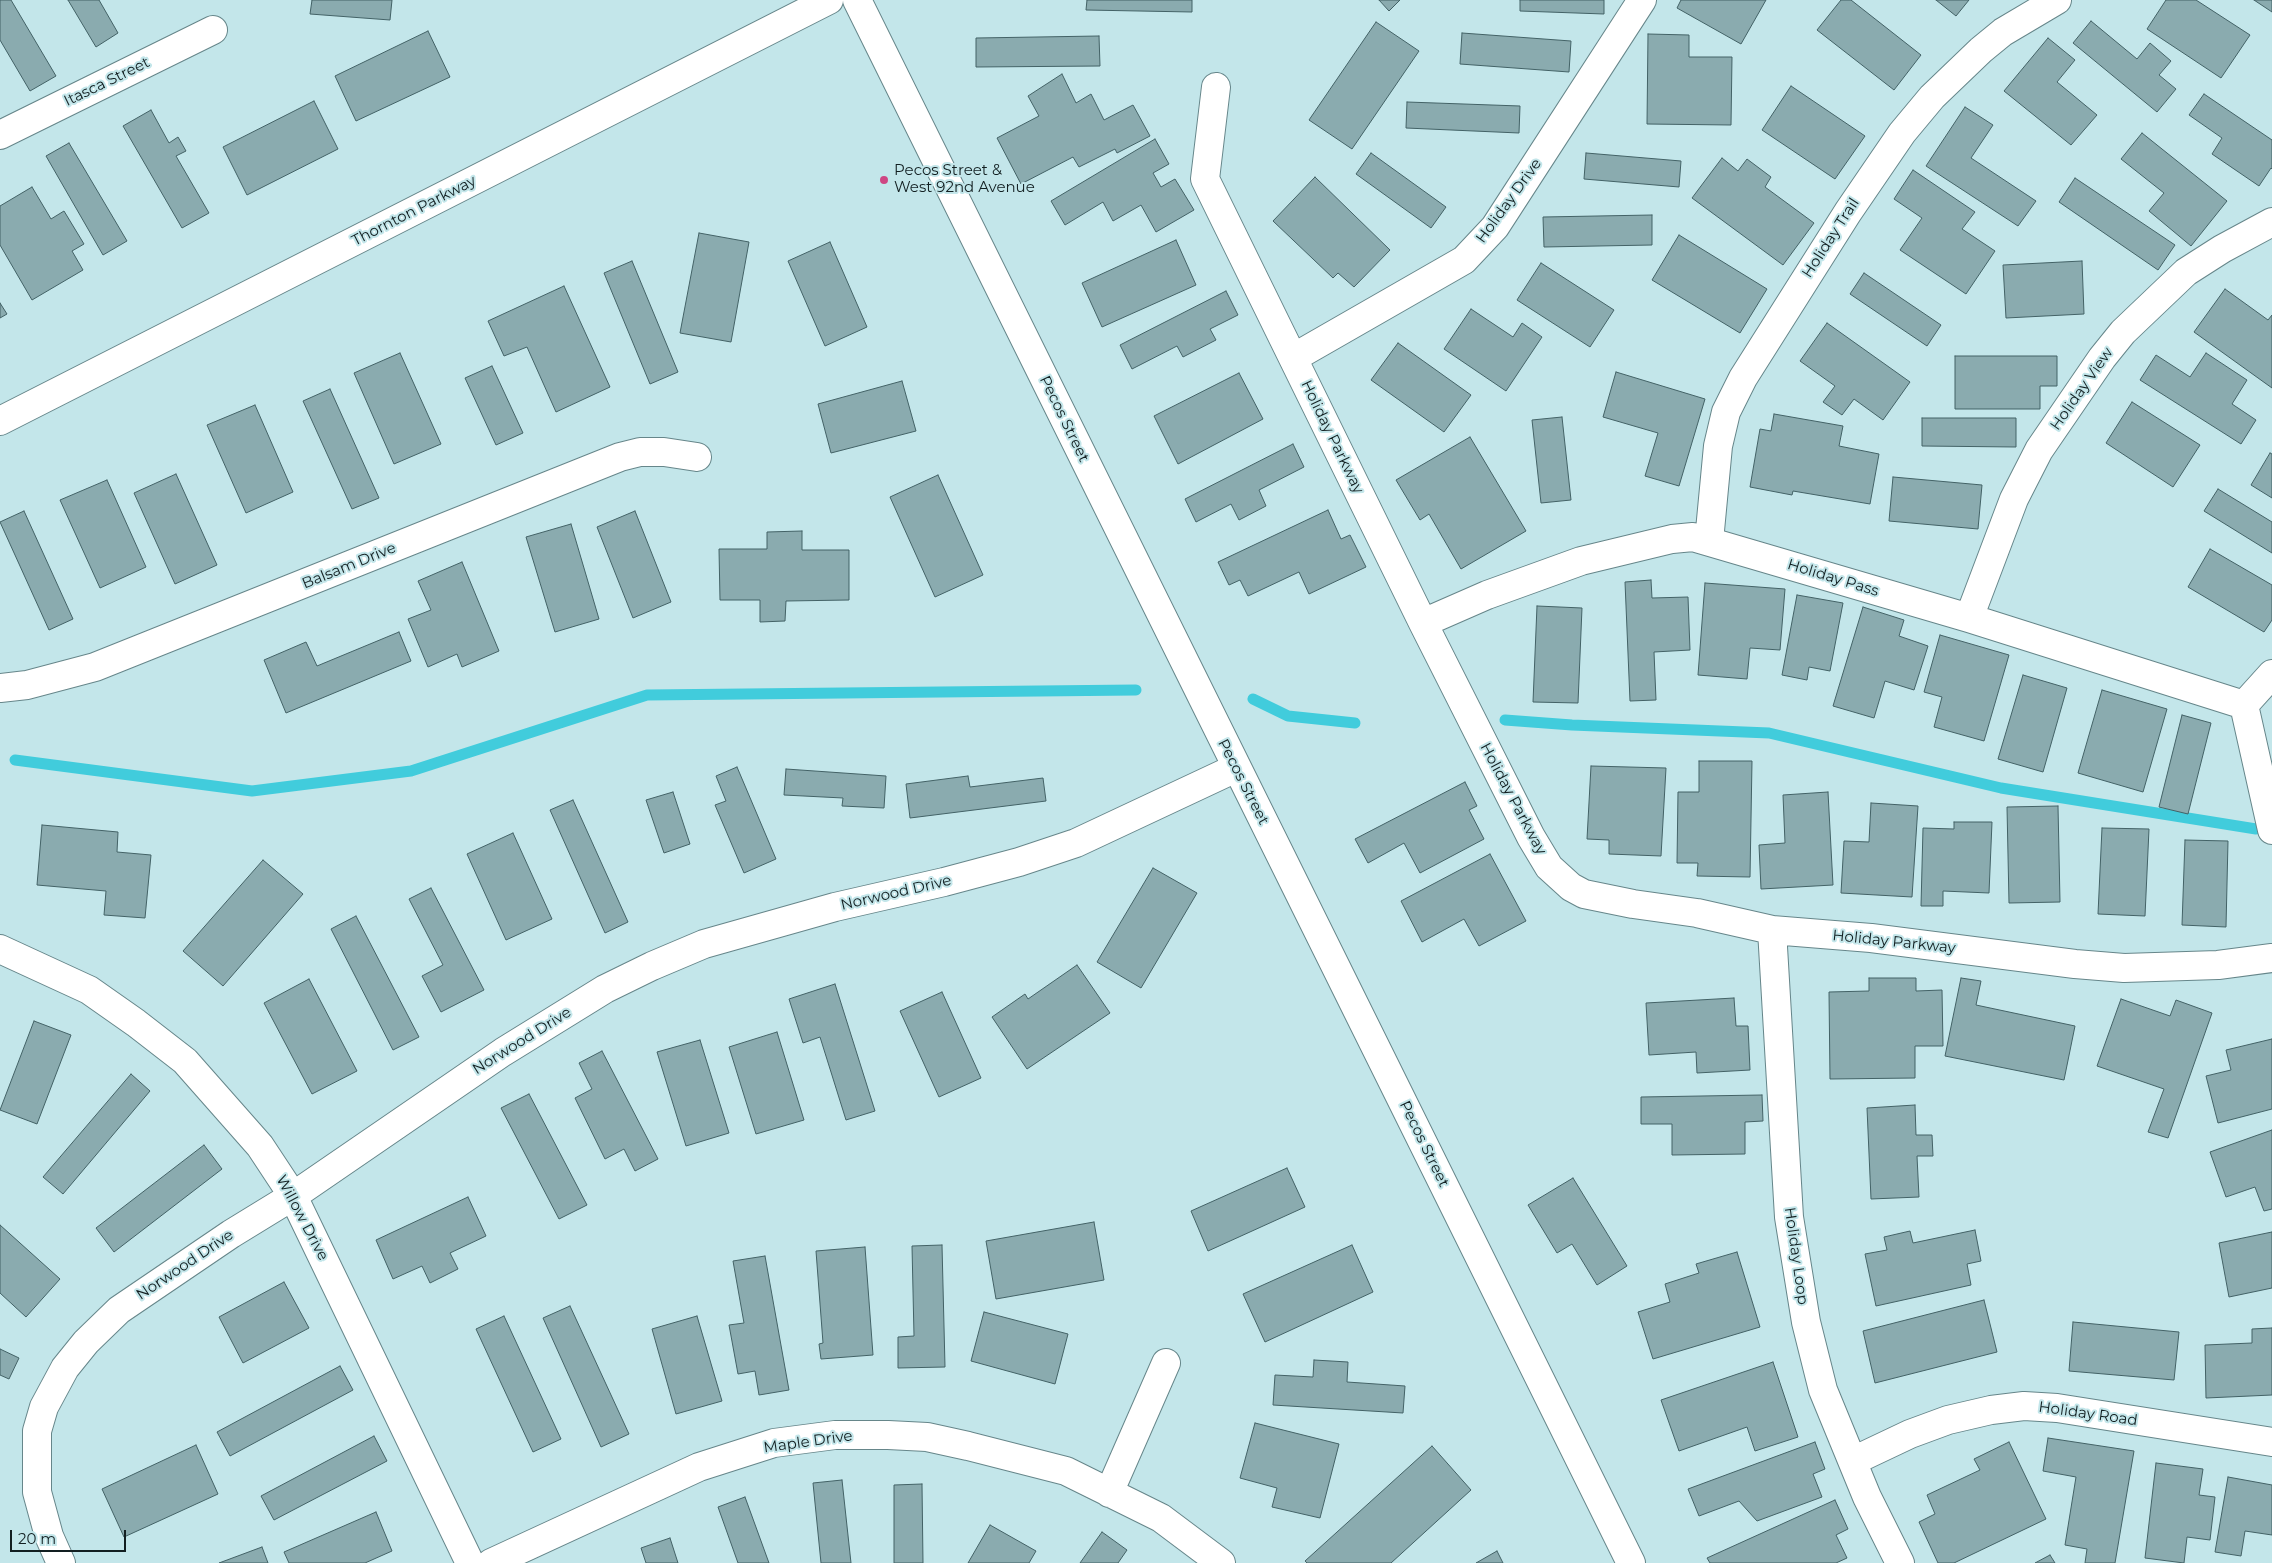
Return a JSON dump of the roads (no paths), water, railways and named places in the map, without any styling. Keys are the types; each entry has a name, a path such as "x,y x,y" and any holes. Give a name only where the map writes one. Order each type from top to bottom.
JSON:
{"street":[{"name":"Thornton Parkway","path":"0,421 829,0"},
{"name":"Pecos Street","path":"857,0 1631,1563"},
{"name":"Holiday Drive","path":"1293,358 1405,296 1464,260 1495,226 1564,124 1642,0"},
{"name":"Holiday Trail","path":"1709,541 1718,446 1726,412 1743,378 1848,212 1902,133 1932,97 1980,50 2003,32 2057,0"},
{"name":"Itasca Street","path":"0,135 214,30"},
{"name":"Holiday Parkway","path":"1216,87 1205,179 1423,623 1531,837 1550,868 1571,887 1584,894 1633,904 1697,913 1772,930 1871,938 2075,964 2124,968 2218,965 2272,958"},
{"name":"Holiday View","path":"1969,618 2014,499 2039,450 2102,358 2123,332 2186,272 2222,249 2272,222"},
{"name":"Balsam Drive","path":"0,688 27,685 95,667 620,458 640,452 664,452 697,457"},
{"name":"Holiday Pass","path":"1423,623 1488,595 1581,561 1672,539 1693,537 1969,618 2244,705"},
{"path":"2272,674 2244,705 2272,830"},
{"name":"Norwood Drive","path":"61,1563 49,1536 37,1492 37,1431 44,1407 65,1368 86,1342 119,1310 232,1234 293,1196 503,1052 605,989 652,966 704,944 835,907 944,882 1019,862 1076,843 1236,768"},
{"name":"Holiday Loop","path":"1772,930 1789,1217 1806,1322 1823,1390 1886,1539 1900,1563"},
{"name":"Willow Drive","path":"0,949 89,990 185,1061 260,1146 293,1196 470,1563"},
{"path":"1109,1492 1166,1363"},
{"name":"Holiday Road","path":"1853,1461 1910,1434 1948,1420 1991,1410 2024,1406 2057,1408 2272,1442"},
{"name":"Maple Drive","path":"491,1563 699,1467 774,1443 835,1435 888,1434 927,1438 968,1446 1066,1471 1161,1518 1221,1563"}],"waterway":[{"path":"15,760 252,791 411,771 647,695 1136,690"},
{"path":"1253,699 1288,716 1355,723"},
{"path":"1505,720 1572,725 1769,733 2001,788 2256,829"}],"place":[{"name":"Pecos Street & West 92nd Avenue","path":"884,180"}]}
